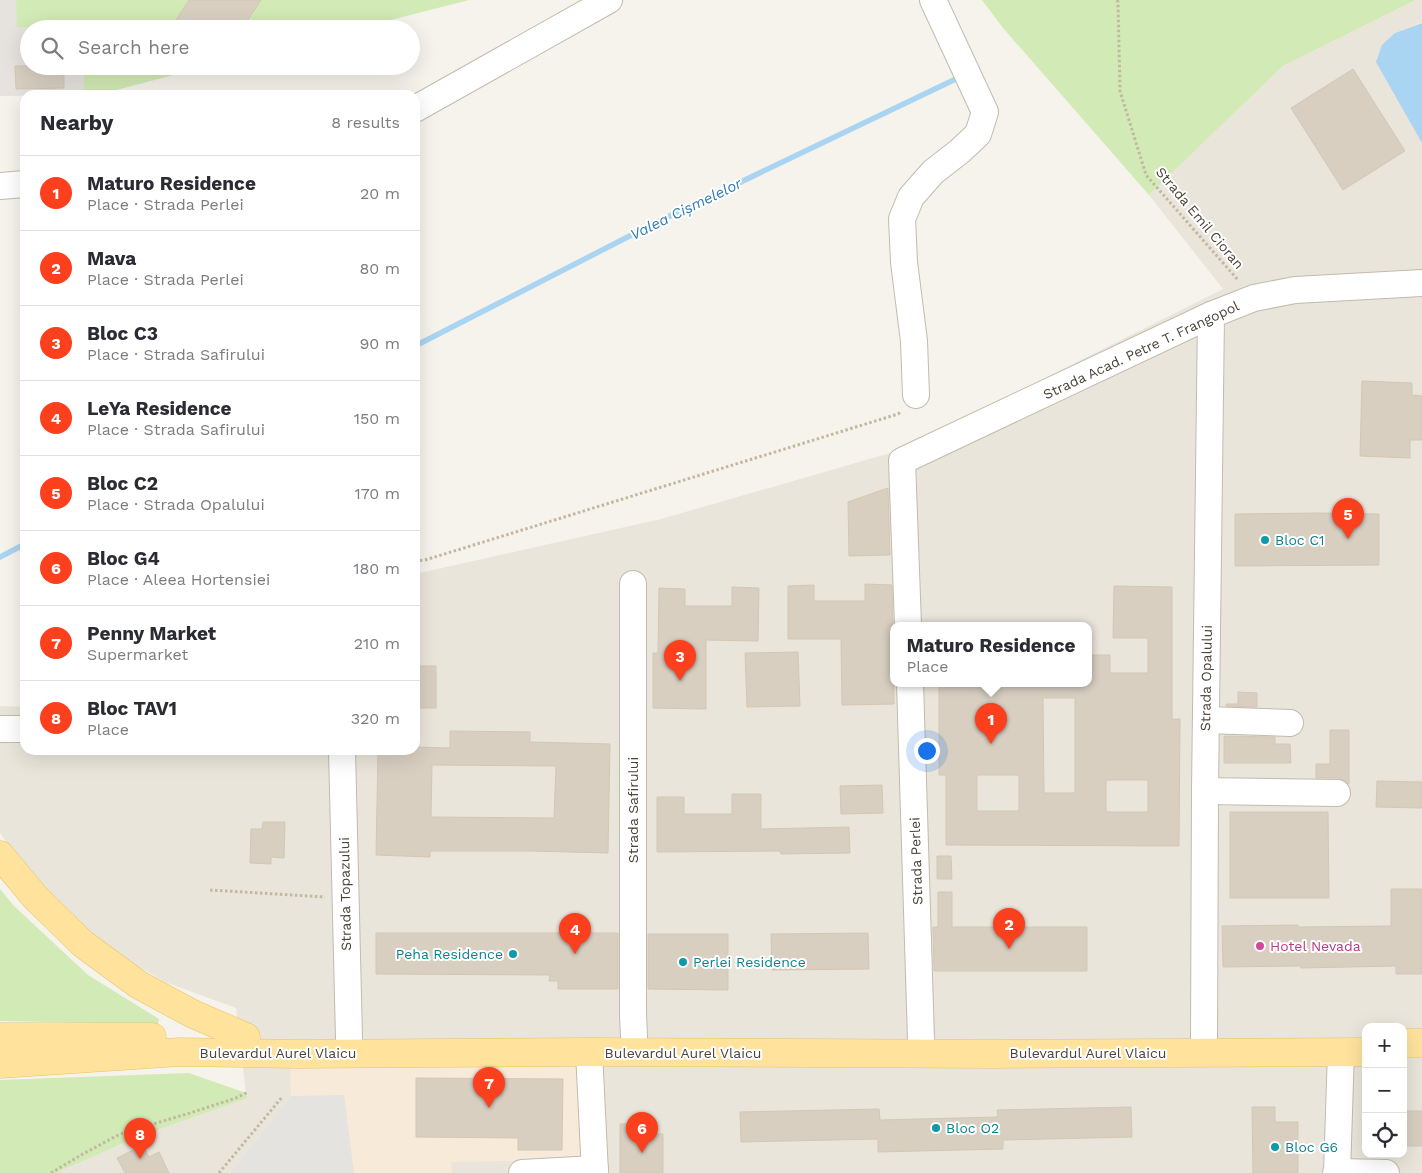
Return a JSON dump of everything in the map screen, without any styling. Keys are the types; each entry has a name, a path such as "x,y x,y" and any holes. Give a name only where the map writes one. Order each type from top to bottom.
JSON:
{"main road":[{"path":"0,855 35,897 83,944 139,984 193,1014 246,1037"},
{"name":"Bulevardul Aurel Vlaicu","path":"0,1037 349,1038 634,1036 1204,1042 1358,1049"},
{"path":"1407,1043 1422,1043"},
{"name":"Bulevardul Aurel Vlaicu","path":"0,1064 180,1052 296,1054 589,1052 992,1054 1358,1049"},
{"path":"1407,1052 1422,1052"}],"street":[{"path":"420,107 610,0"},
{"path":"916,395 914,341 904,262 902,219 911,197 933,172 978,134 984,112 933,0"},
{"path":"0,186 20,184"},
{"name":"Strada Acad. Petre T. Frangopol","path":"908,622 902,461 1211,315 1254,298 1295,290 1422,283"},
{"name":"Strada Opalului","path":"1204,1042 1211,315"},
{"name":"Strada Safirului","path":"633,584 634,1036"},
{"name":"Strada Perlei","path":"910,687 921,1040"},
{"path":"1206,720 1290,723"},
{"path":"0,729 20,729"},
{"name":"Strada Topazului","path":"342,755 349,1038"},
{"path":"1205,791 1337,792"},
{"path":"1358,1049 1336,1172 1386,1173"},
{"path":"522,1173 595,1171 589,1052"}],"path":[{"name":"Strada Emil Cioran","path":"1117,0 1120,90 1146,175 1254,298"},
{"path":"420,560 898,414 912,404 916,395"},
{"path":"210,890 346,898"},
{"path":"51,1173 120,1134 236,1098 248,1092"},
{"path":"219,1173 283,1096"}],"shaded area":[{"path":"0,0 16,0 18,27 20,27 20,75 83,75 84,90 20,90 20,96 0,96"},
{"path":"1416,0 1422,0 1422,22 1395,33 1422,143 1422,1173 56,1173 135,1138 246,1098 236,1008 165,982 115,953 81,929 37,884 0,833 0,706 20,707 20,755 420,755 420,573 661,519 904,449 1223,289 1149,195 1283,66"},
{"path":"584,1063 586,1159 451,1162 452,1173 229,1173 291,1096 290,1068"},
{"path":"344,1095 354,1173 231,1173 291,1096"}],"green space":[{"path":"16,0 469,0 391,20 20,20 20,27 17,27"},
{"path":"982,0 1416,0 1283,66 1149,195 1003,28"},
{"path":"83,75 174,75 116,90 84,90"},
{"path":"0,889 14,906 88,975 159,1019 158,1024 0,1021"},
{"path":"189,1073 246,1093 247,1098 135,1138 56,1173 0,1173 0,1080"}],"water":[{"path":"1422,23 1422,143 1376,62 1382,45 1395,33"}],"building":[{"path":"189,0 261,0 248,20 176,20"},
{"path":"15,66 20,66 20,75 64,75 64,88 16,89"},
{"path":"1353,69 1405,151 1343,190 1291,108"},
{"path":"1362,381 1412,383 1412,395 1422,396 1422,440 1410,440 1410,458 1360,456"},
{"path":"888,488 890,555 849,556 848,502"},
{"path":"1235,514 1379,514 1379,565 1235,566"},
{"path":"865,584 892,585 890,687 894,687 894,704 842,705 841,639 788,639 788,586 814,585 814,601 865,601"},
{"path":"1114,586 1172,587 1172,719 1180,719 1179,846 946,845 946,775 939,775 939,687 1092,687 1092,655 1110,655 1110,673 1148,673 1148,638 1113,638","holes":["1043,698 1075,698 1075,793 1044,793","977,775 1019,775 1019,811 977,811","1106,780 1148,780 1148,812 1106,812"]},
{"path":"732,587 759,588 758,641 706,640 706,709 653,708 653,653 658,653 659,588 685,589 685,606 732,606"},
{"path":"798,652 800,706 747,707 745,653"},
{"path":"420,666 436,666 436,708 420,708"},
{"path":"1238,692 1257,693 1257,707 1226,706 1226,704 1238,704"},
{"path":"1330,730 1349,730 1349,784 1338,778 1316,778 1316,764 1330,764"},
{"path":"450,731 530,732 530,742 610,744 608,853 430,851 430,857 376,855 378,755 420,755 420,747 450,748","holes":["432,765 556,766 554,818 431,817"]},
{"path":"1224,736 1275,737 1275,744 1290,744 1291,763 1224,763"},
{"path":"1377,781 1422,782 1422,808 1376,807"},
{"path":"882,785 883,813 841,814 840,786"},
{"path":"732,794 761,794 761,829 849,827 850,853 781,854 780,851 657,852 657,797 684,797 684,814 732,814"},
{"path":"1230,812 1328,812 1329,898 1230,898"},
{"path":"263,822 285,822 284,858 271,857 271,864 250,863 251,829 262,829"},
{"path":"937,856 951,856 952,879 937,879"},
{"path":"1391,889 1422,889 1422,974 1396,974 1396,966 1223,967 1222,926 1391,926"},
{"path":"938,892 952,892 952,927 1087,927 1087,971 934,971 933,927 938,927"},
{"path":"376,933 618,933 618,989 558,989 558,981 549,981 550,975 376,974"},
{"path":"868,933 869,969 772,970 771,934"},
{"name":"Perlei Residence","path":"648,934 728,934 728,990 648,989"},
{"path":"416,1078 563,1079 562,1150 518,1150 518,1138 416,1137"},
{"name":"Bloc O2","path":"1131,1107 1132,1137 1003,1140 1003,1149 878,1152 878,1139 741,1142 740,1112 879,1109 880,1120 998,1117 997,1110"},
{"name":"Bloc G6","path":"1252,1107 1275,1107 1275,1122 1298,1122 1298,1173 1253,1173"},
{"path":"1407,1111 1422,1111 1422,1146 1407,1146"},
{"path":"620,1124 643,1124 643,1134 663,1134 663,1173 620,1173"},
{"path":"143,1145 149,1157 159,1152 169,1173 125,1173 117,1158"}],"waterway":[{"name":"Valea Cișmelelor","path":"420,343 653,224 960,77"},
{"name":"Valea Cișmelelor","path":"0,557 20,547"}],"place":[{"name":"Bloc C2","path":"1348,539"},
{"name":"Bloc C1","path":"1265,540"},
{"name":"Bloc C3","path":"680,681"},
{"name":"Maturo Residence","path":"991,744"},
{"name":"Hotel Nevada","path":"1260,946"},
{"name":"Mava","path":"1009,949"},
{"name":"Peha Residence","path":"513,954"},
{"name":"LeYa Residence","path":"575,954"},
{"name":"Perlei Residence","path":"683,962"},
{"name":"Penny Market","path":"489,1108"},
{"name":"Bloc O2","path":"936,1128"},
{"name":"Bloc G6","path":"1275,1147"},
{"name":"Bloc G4","path":"642,1153"},
{"name":"Bloc TAV1","path":"140,1159"}]}
